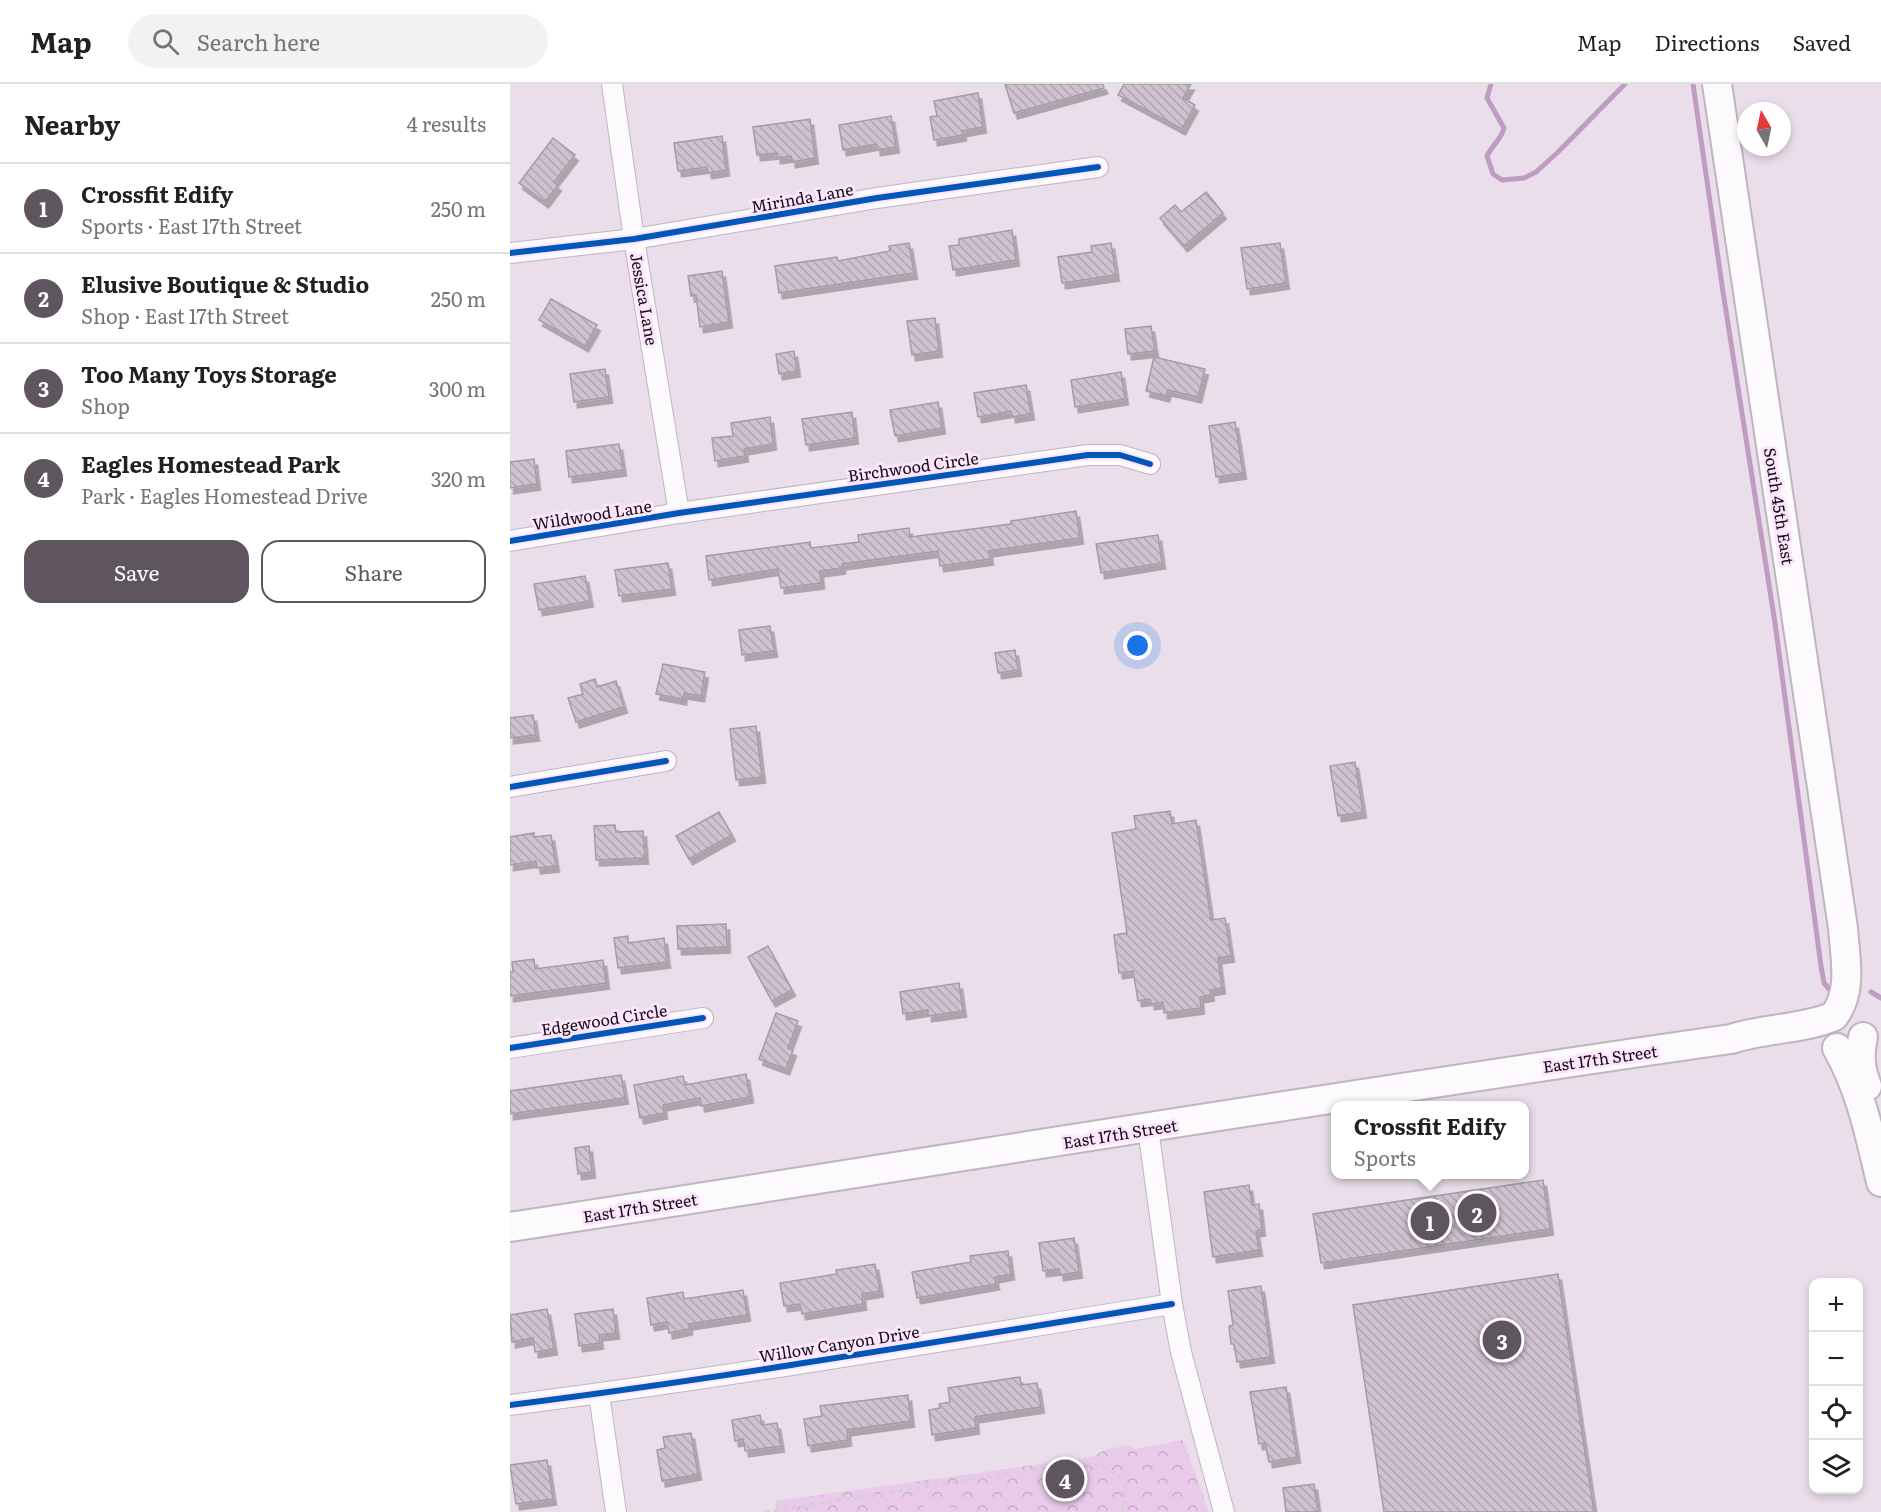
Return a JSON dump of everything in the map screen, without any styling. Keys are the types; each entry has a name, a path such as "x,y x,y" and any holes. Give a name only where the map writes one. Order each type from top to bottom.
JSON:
{"main road":[{"name":"South 45th East","path":"1717,84 1843,928 1854,964 1843,1031 1854,1083 1864,1112 1881,1182"},
{"name":"South 45th East","path":"1843,1031 1860,1052 1863,1075 1875,1112 1881,1162"},
{"name":"East 17th Street","path":"510,1227 1540,1066 1731,1039 1745,1042 1818,1040 1843,1031"}],"street":[{"name":"Jessica Lane","path":"612,84 634,239 679,513"},
{"name":"Mirinda Lane","path":"510,253 634,239 877,198 1098,167"},
{"name":"Birchwood Circle","path":"679,513 1088,455 1120,455 1149,464"},
{"name":"Wildwood Lane","path":"510,541 679,513"},
{"path":"510,787 666,761"},
{"name":"Edgewood Circle","path":"510,1048 703,1018"},
{"path":"1148,1128 1172,1305 1181,1352 1224,1512"},
{"name":"Willow Canyon Drive","path":"510,1405 803,1364 1172,1305"},
{"path":"599,1394 616,1512"}],"path":[{"path":"765,1512 1062,1465 1093,1464 1112,1470 1124,1482 1125,1501 1122,1512"}],"green space":[{"path":"1183,1440 1209,1512 777,1512 775,1501 1092,1457 1105,1450 1128,1445 1135,1449"},
{"path":"926,1500 970,1512 921,1512"}],"building":[{"path":"1005,84 1103,84 1104,88 1014,113"},
{"path":"1124,84 1191,84 1183,98 1195,105 1182,129 1118,95"},
{"path":"978,93 983,127 962,131 963,135 934,140 930,117 937,116 934,101"},
{"path":"891,116 896,147 877,150 876,144 843,150 839,125"},
{"path":"810,119 815,158 792,162 791,156 777,158 776,153 757,155 753,127"},
{"path":"722,136 726,170 708,173 707,167 678,171 674,143"},
{"path":"553,138 575,155 554,182 558,185 545,202 519,183"},
{"path":"1206,192 1223,213 1184,246 1160,218 1175,205 1181,212"},
{"path":"1012,230 1016,260 953,270 949,246 959,245 959,239"},
{"path":"909,243 914,273 779,293 775,266 837,257 838,261 890,251 889,246"},
{"path":"1111,243 1116,275 1062,283 1058,257 1092,252 1091,246"},
{"path":"1280,243 1286,283 1247,289 1241,248"},
{"path":"722,271 729,322 700,327 696,295 691,296 688,276"},
{"path":"551,299 597,325 585,346 539,320"},
{"path":"935,318 939,351 912,355 907,321"},
{"path":"1151,326 1155,351 1128,354 1125,329"},
{"path":"794,351 797,371 779,374 776,354"},
{"path":"1154,357 1205,369 1198,397 1168,390 1166,396 1146,391"},
{"path":"605,369 609,397 574,402 570,374"},
{"path":"1121,372 1125,399 1075,407 1071,380"},
{"path":"1026,385 1031,414 1012,417 1011,411 978,417 974,393"},
{"path":"938,402 942,428 895,436 890,410"},
{"path":"852,412 855,438 806,445 802,419"},
{"path":"770,417 773,444 744,449 745,456 715,461 712,438 733,436 731,423"},
{"path":"1235,422 1243,473 1216,477 1209,426"},
{"path":"619,444 623,470 569,477 566,451"},
{"path":"534,459 537,484 510,488 510,462"},
{"path":"1076,511 1080,538 989,551 990,559 940,566 938,551 842,564 842,568 820,571 821,583 781,588 778,569 709,580 706,556 810,542 811,548 859,542 858,535 909,528 910,537 1011,524 1011,521"},
{"path":"1158,535 1162,563 1101,573 1096,544"},
{"path":"668,563 672,589 619,596 615,570"},
{"path":"585,576 590,601 539,610 534,584"},
{"path":"770,626 774,651 742,655 739,630"},
{"path":"1015,650 1018,670 998,673 995,653"},
{"path":"663,664 705,672 701,696 684,693 683,699 656,694"},
{"path":"595,679 597,687 616,681 624,707 576,722 568,698 583,694 580,684"},
{"path":"533,715 536,735 510,738 510,718"},
{"path":"756,726 762,777 736,780 730,729"},
{"path":"1355,762 1363,812 1338,816 1330,766"},
{"path":"1170,811 1172,824 1196,820 1211,920 1225,918 1231,956 1218,958 1222,988 1210,990 1211,995 1200,997 1201,1008 1164,1013 1163,1002 1151,1004 1150,999 1138,1001 1133,971 1119,973 1114,935 1127,933 1112,833 1136,829 1134,816"},
{"path":"719,812 732,835 689,859 676,836"},
{"path":"615,825 616,832 643,831 645,858 596,860 594,826"},
{"path":"534,833 534,837 551,835 556,866 537,868 536,861 510,865 510,837"},
{"path":"726,924 727,947 678,949 677,926"},
{"path":"628,936 628,943 664,938 667,962 618,968 614,938"},
{"path":"768,946 792,990 772,1001 748,957"},
{"path":"534,959 535,969 603,960 606,983 510,996 512,962"},
{"path":"959,983 963,1011 928,1016 928,1010 903,1014 900,992"},
{"path":"776,1013 798,1021 788,1048 793,1050 786,1069 759,1059"},
{"path":"746,1074 750,1097 701,1106 700,1098 663,1105 664,1113 640,1118 634,1085 683,1076 685,1085"},
{"path":"621,1075 625,1098 510,1114 510,1091"},
{"path":"589,1146 592,1172 578,1174 575,1148"},
{"path":"1543,1180 1550,1229 1321,1263 1313,1214"},
{"path":"1249,1185 1252,1205 1259,1204 1262,1230 1256,1231 1259,1250 1213,1257 1204,1192"},
{"path":"1074,1238 1079,1272 1060,1275 1059,1269 1043,1271 1039,1243"},
{"path":"1008,1251 1011,1274 995,1277 996,1284 917,1298 912,1272 971,1262 970,1256"},
{"path":"875,1264 880,1291 862,1294 863,1304 802,1314 800,1304 784,1306 780,1283 837,1274 836,1270"},
{"path":"1558,1274 1594,1512 1384,1512 1353,1305"},
{"path":"1261,1286 1271,1357 1237,1362 1234,1344 1231,1344 1229,1326 1233,1325 1228,1291"},
{"path":"743,1290 747,1315 689,1324 689,1329 669,1333 667,1322 651,1325 647,1298 683,1292 684,1299"},
{"path":"547,1309 554,1349 535,1352 533,1338 512,1342 510,1315"},
{"path":"613,1309 616,1333 599,1335 600,1343 579,1346 575,1314"},
{"path":"1020,1377 1021,1385 1037,1383 1041,1407 975,1417 976,1428 932,1435 929,1410 940,1408 939,1404 950,1402 948,1388"},
{"path":"1286,1387 1297,1457 1269,1462 1265,1443 1259,1444 1250,1392"},
{"path":"908,1395 911,1421 847,1430 848,1440 808,1446 804,1419 822,1416 820,1406"},
{"path":"760,1415 762,1425 777,1423 781,1446 745,1451 743,1439 735,1441 732,1420"},
{"path":"691,1433 698,1474 662,1481 657,1450 665,1448 663,1437"},
{"path":"547,1460 553,1499 516,1504 510,1465"},
{"path":"1314,1484 1318,1512 1286,1512 1283,1488"}],"waterway":[{"path":"1491,84 1487,98 1504,128 1487,156 1493,174 1502,180 1524,178 1536,172 1625,84"},
{"path":"1693,84 1775,623 1821,966 1824,983 1830,990"},
{"path":"1871,992 1881,998"}],"cycle path":[{"path":"510,253 634,239 877,198 1098,167"},
{"path":"510,541 679,513 1088,455 1120,455 1150,464"},
{"path":"510,787 666,761"},
{"path":"510,1048 703,1018"},
{"path":"510,1405 759,1370 1172,1304"}],"place":[{"name":"Elusive Boutique & Studio","path":"1477,1213"},
{"name":"Crossfit Edify","path":"1430,1221"},
{"name":"Too Many Toys Storage","path":"1502,1340"},
{"name":"Eagles Homestead Park","path":"1065,1479"}]}
